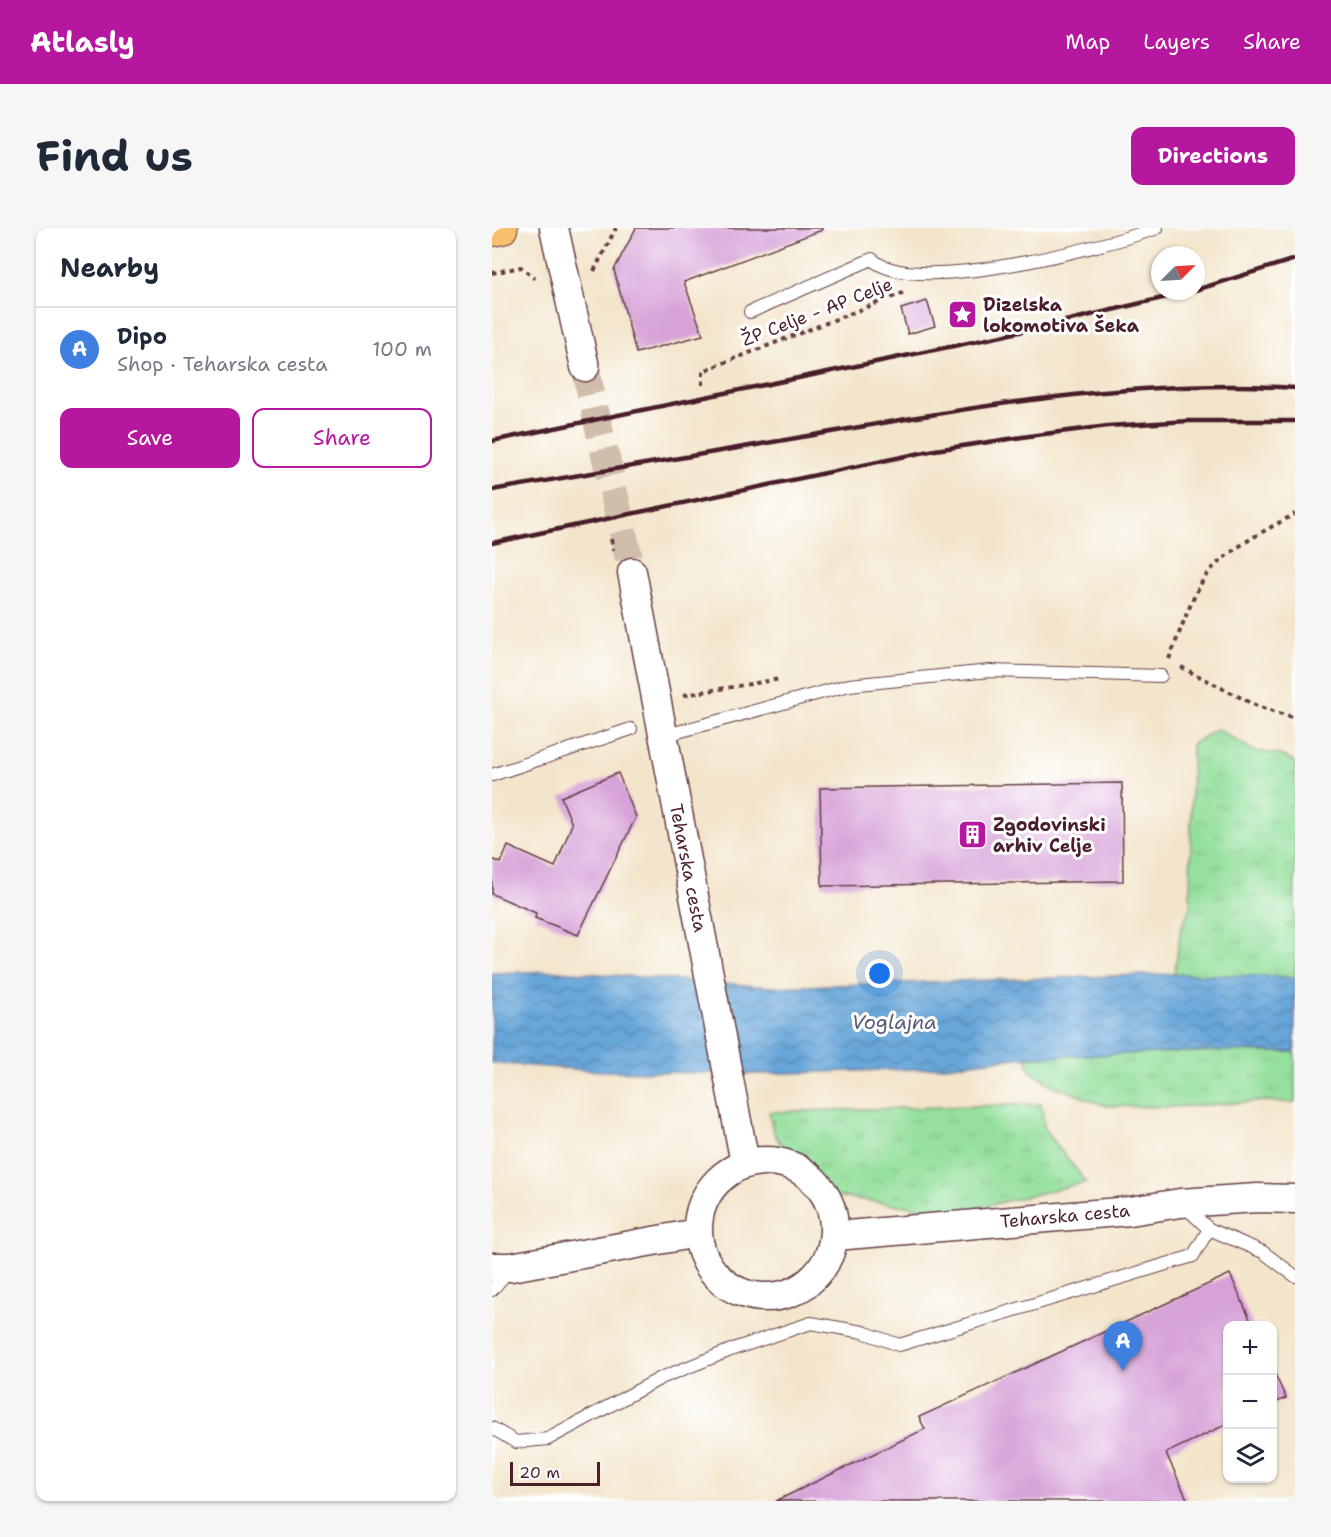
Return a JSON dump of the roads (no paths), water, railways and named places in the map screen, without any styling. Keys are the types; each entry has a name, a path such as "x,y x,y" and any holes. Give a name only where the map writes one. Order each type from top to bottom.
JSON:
{"main road":[{"path":"492,230 501,228"}],"street":[{"path":"554,228 585,368"},
{"name":"Teharska cesta","path":"632,572 745,1158"},
{"path":"745,1158 789,1164 809,1175 824,1192 839,1226 829,1258 816,1277 798,1291 776,1298 754,1297 732,1290 715,1275 702,1256 693,1223 709,1191 745,1158"},
{"name":"Teharska cesta","path":"839,1226 1130,1211 1180,1203 1257,1198 1295,1199"},
{"path":"502,1267 693,1223"}],"lane":[{"path":"750,312 872,259 880,267 906,273 954,274 1070,252 1127,239 1157,228"},
{"path":"663,736 849,685 990,671 1161,676"},
{"path":"492,775 631,729"},
{"path":"1180,1203 1209,1229 1263,1252 1295,1276"},
{"path":"492,1428 516,1442 548,1439 661,1378 736,1348 811,1323 863,1332 899,1345 1193,1256 1209,1229"},
{"path":"492,1290 502,1267"}],"water":[{"name":"Voglajna","path":"557,971 771,987 1174,974 1295,977 1295,1052 1219,1051 1026,1057 919,1069 756,1074 602,1071 492,1063 492,973"}],"tunnel":[{"path":"585,367 632,572"}],"railway":[{"path":"1205,287 1295,259"},
{"path":"492,441 1002,336 1154,300"},
{"path":"492,490 933,414 1053,397 1174,387 1295,388"},
{"path":"492,543 935,450 1108,426 1188,421 1295,421"}],"place":[{"name":"Dizelska lokomotiva Šeka","path":"962,315"},
{"name":"Zgodovinski arhiv Celje","path":"972,835"},
{"name":"Dipo","path":"1123,1371"}]}
